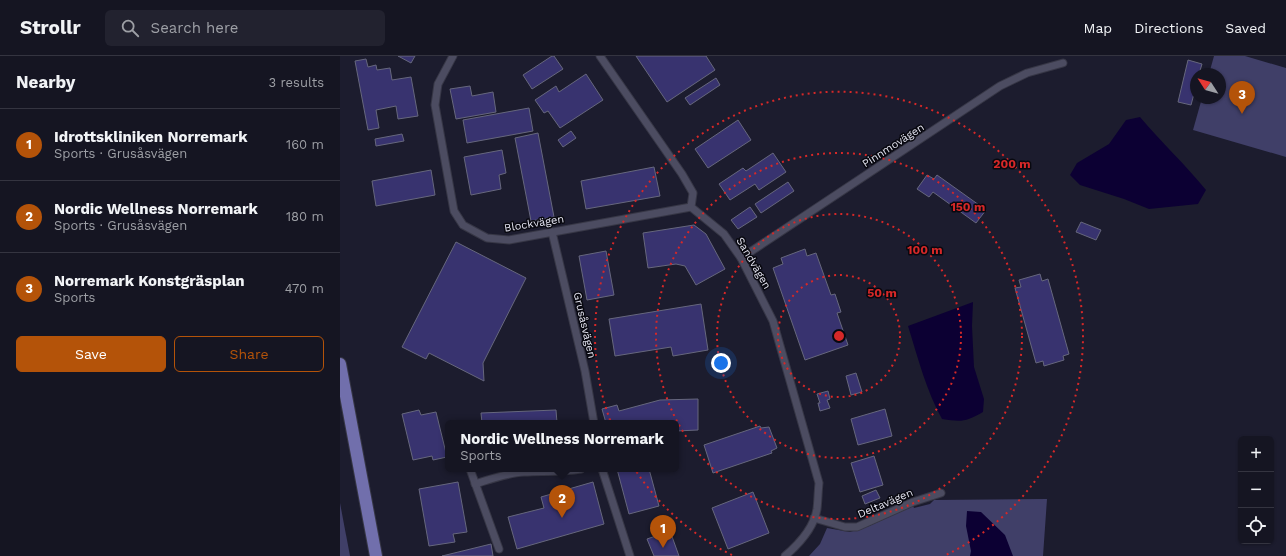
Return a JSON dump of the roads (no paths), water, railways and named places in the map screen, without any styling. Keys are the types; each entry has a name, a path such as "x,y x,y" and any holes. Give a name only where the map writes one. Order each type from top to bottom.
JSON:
{"main road":[{"path":"340,364 376,556"},
{"path":"340,408 368,556"}],"street":[{"name":"Blockvägen","path":"453,56 438,84 435,105 454,211 464,225 487,238 509,240 691,207"},
{"path":"600,56 682,174 693,193 691,207"},
{"name":"Pinnmovägen","path":"742,258 1000,86 1027,72 1063,63"},
{"name":"Sandvägen","path":"691,207 724,234 742,258 773,321 819,483 817,510 814,518"},
{"name":"Grusåsvägen","path":"552,232 584,371 593,420"},
{"path":"471,472 499,549"},
{"path":"475,484 507,474 523,472 554,472"},
{"path":"603,472 630,556"},
{"name":"Deltavägen","path":"814,518 845,527 857,527 914,502 941,493"},
{"path":"785,556 801,541 814,518"}],"place":[{"name":"Norremark Konstgräsplan","path":"1242,114"},
{"name":"Nordic Wellness Norremark","path":"562,518"},
{"name":"Idrottskliniken Norremark","path":"663,548"}]}
